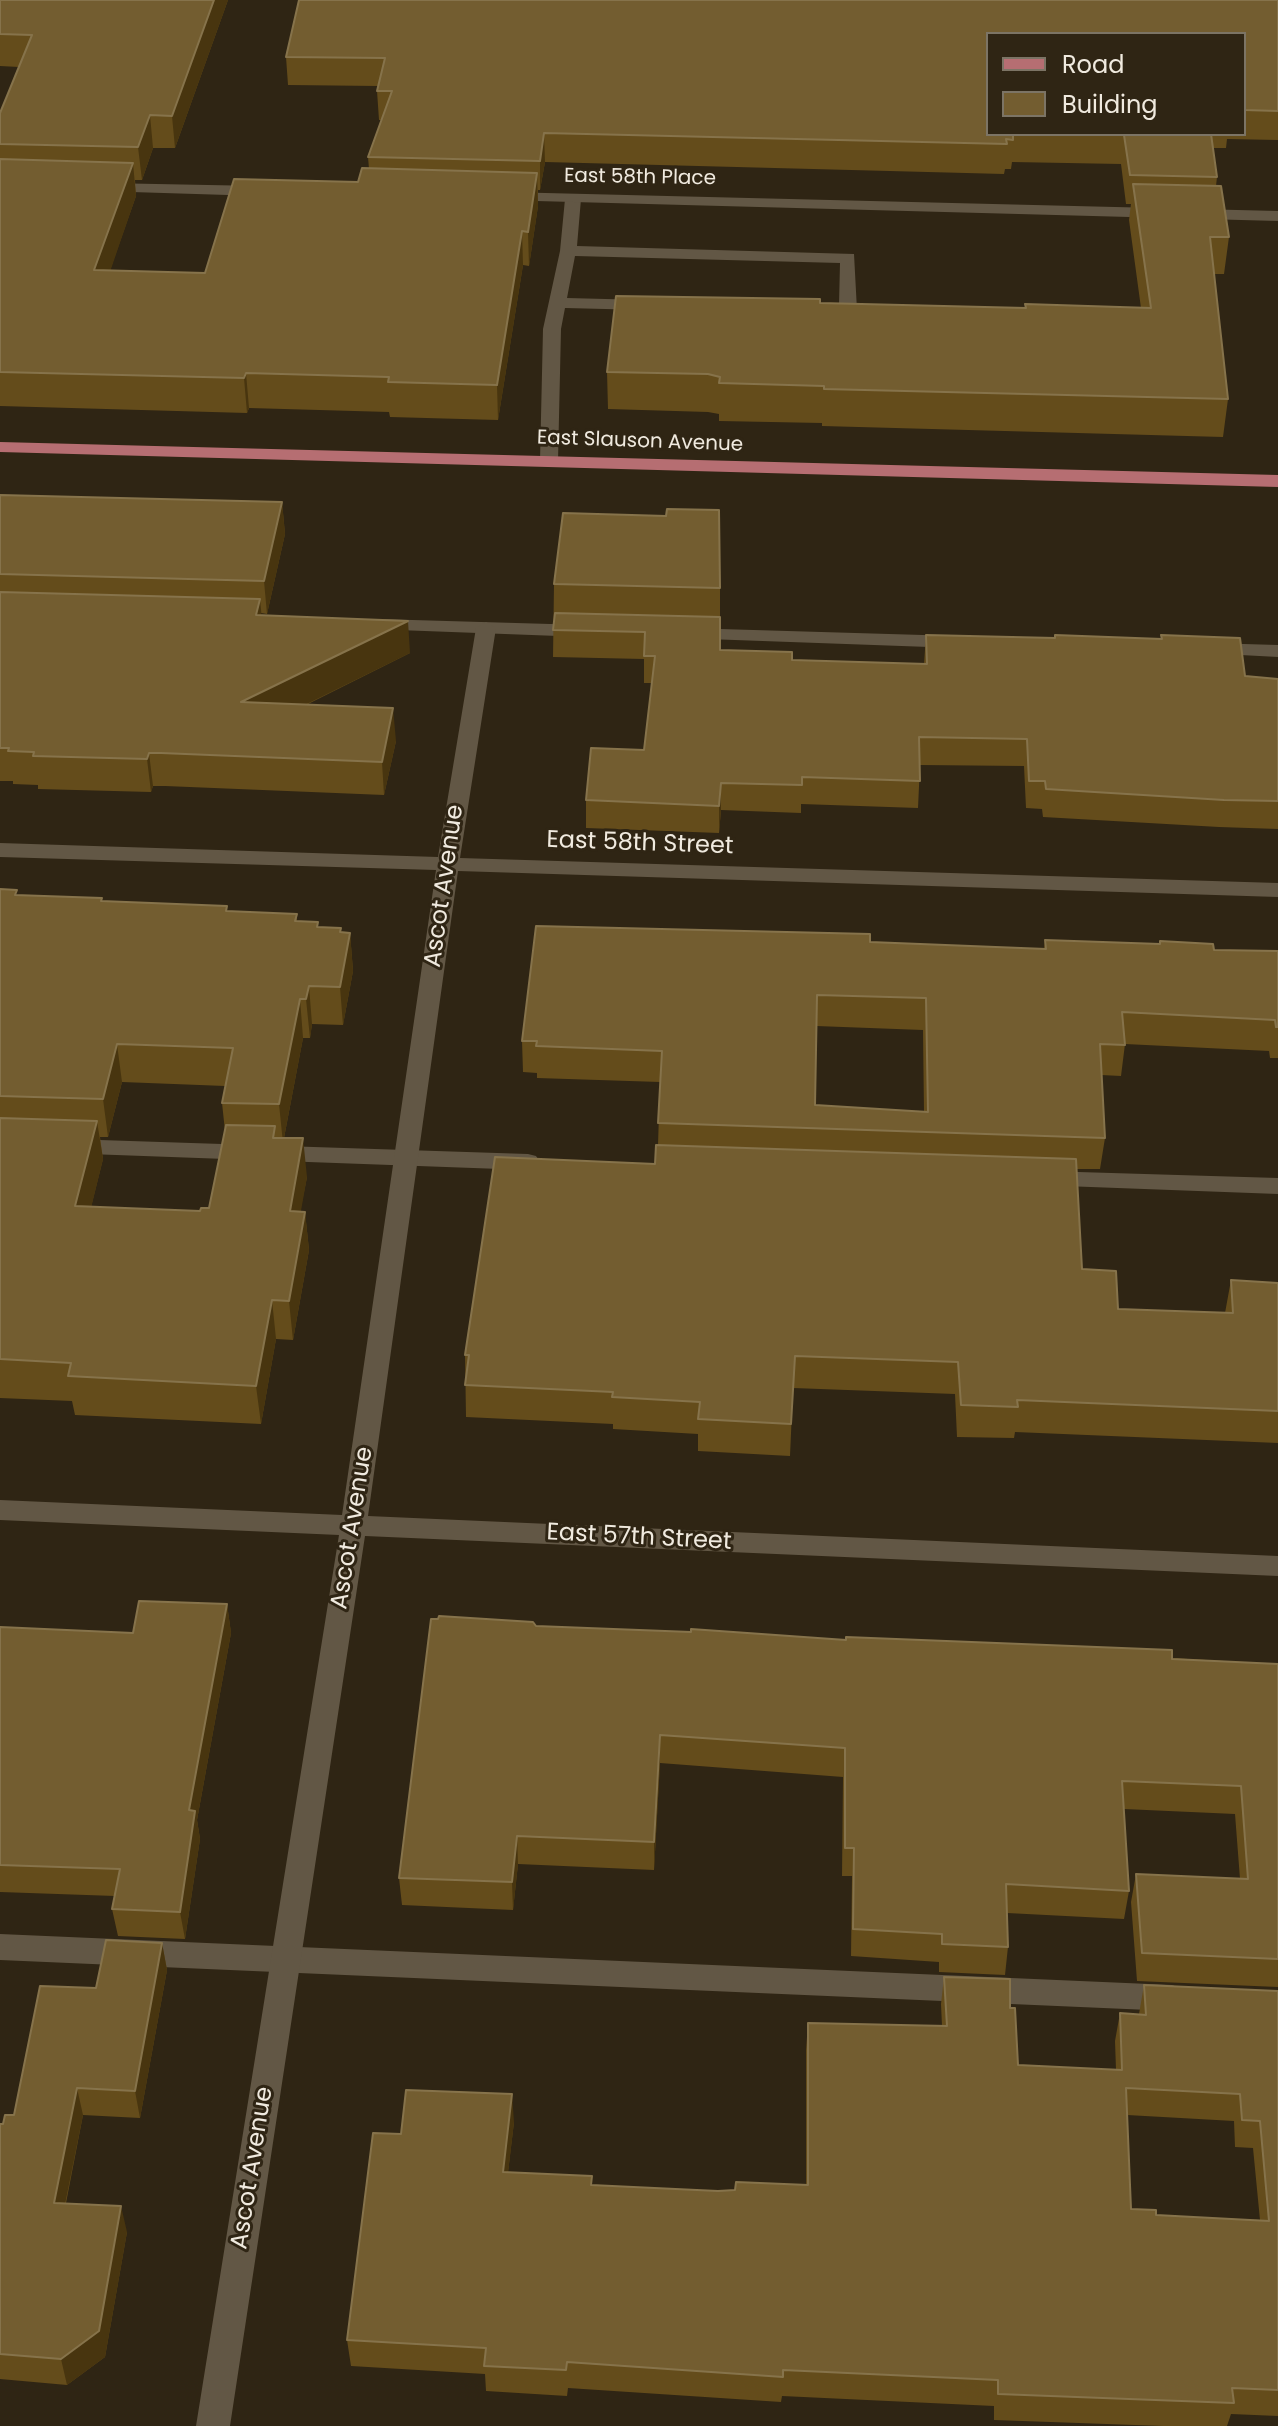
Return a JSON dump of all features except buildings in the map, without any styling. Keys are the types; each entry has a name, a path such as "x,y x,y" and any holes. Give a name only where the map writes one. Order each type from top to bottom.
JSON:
{"main road":[{"name":"East Slauson Avenue","path":"0,447 1278,481"}],"street":[{"path":"80,187 271,192"},
{"name":"East 58th Place","path":"494,197 1278,216"},
{"path":"549,461 552,329 568,251 573,199"},
{"path":"568,251 848,258 848,310 802,309"},
{"path":"556,303 664,305"},
{"path":"360,624 612,632"},
{"name":"Ascot Avenue","path":"213,2426 354,1525 448,864 486,628"},
{"path":"660,633 977,642"},
{"path":"1183,648 1278,651"},
{"name":"East 58th Street","path":"0,850 1278,890"},
{"path":"47,1147 549,1163"},
{"path":"1024,1178 1278,1186"},
{"name":"East 57th Street","path":"0,1510 1278,1566"},
{"path":"0,1947 1199,1999"}]}
